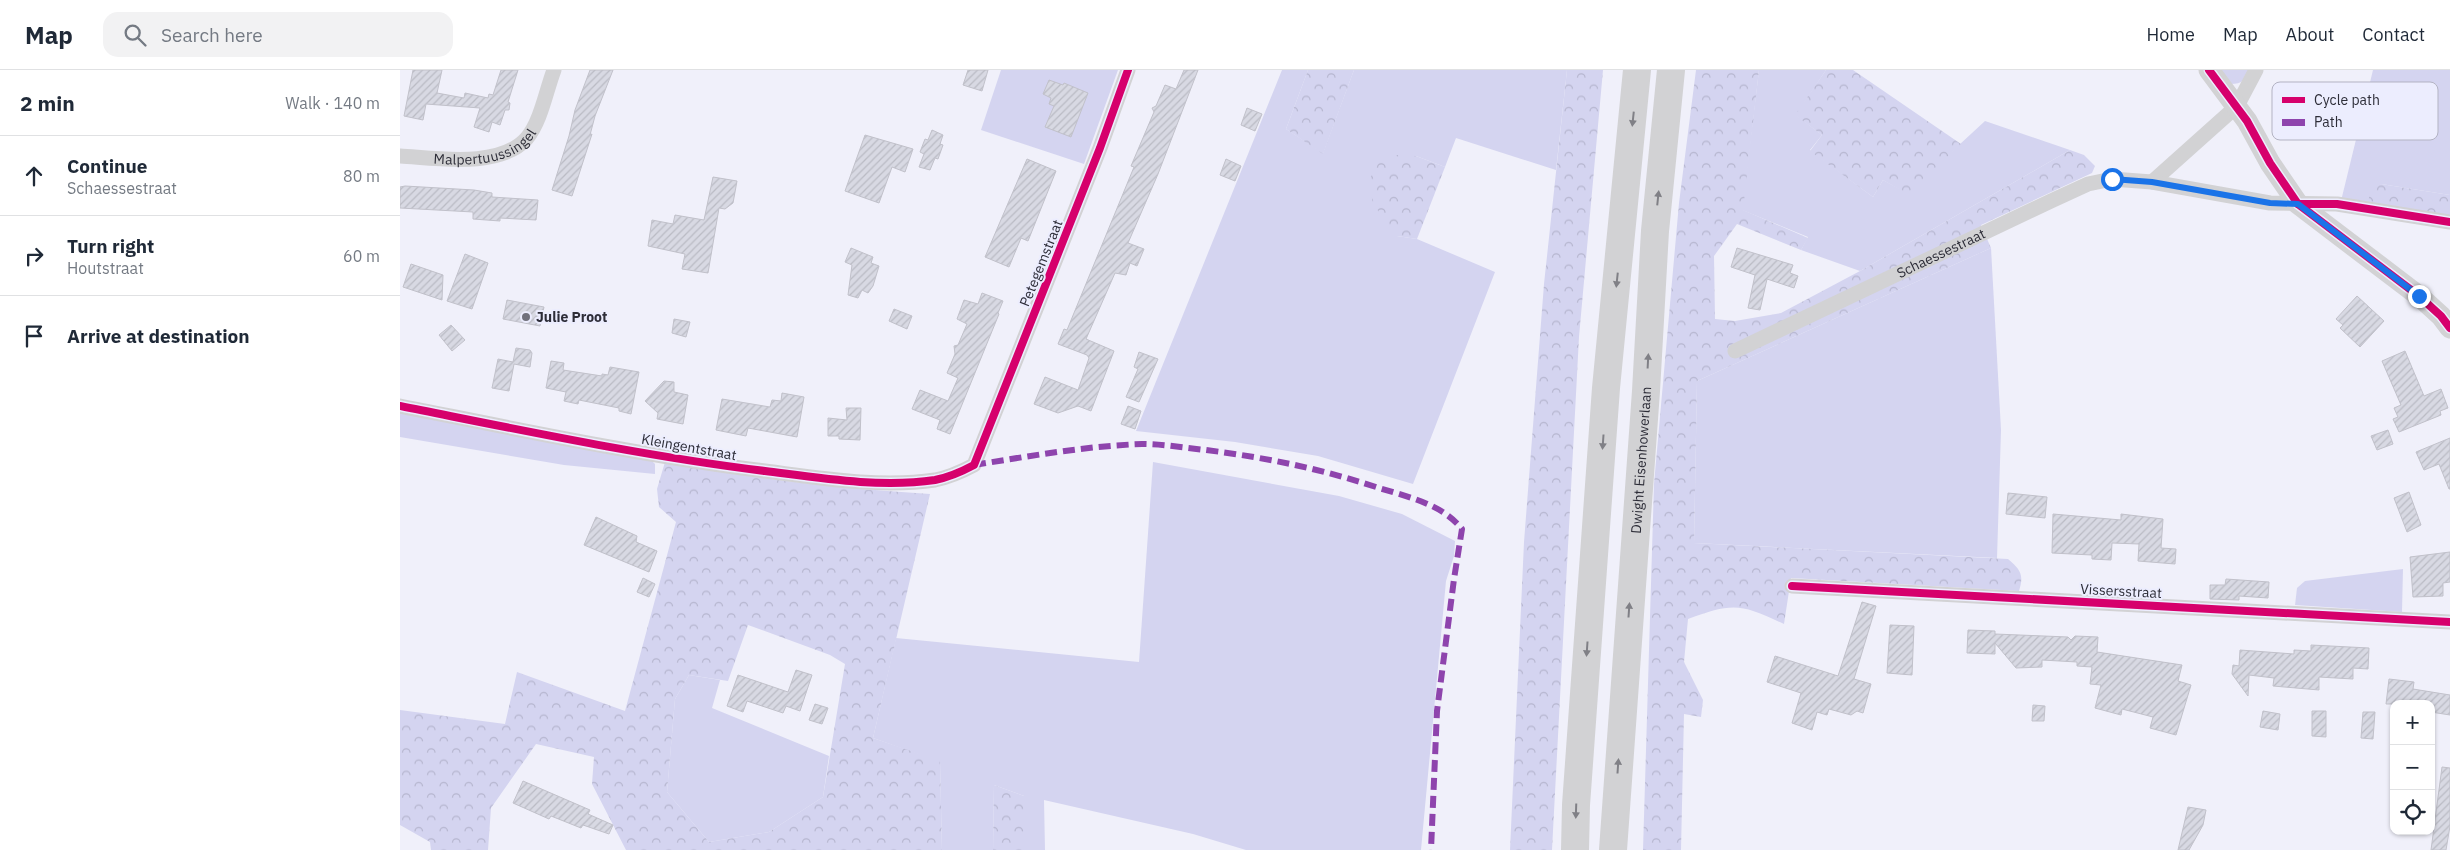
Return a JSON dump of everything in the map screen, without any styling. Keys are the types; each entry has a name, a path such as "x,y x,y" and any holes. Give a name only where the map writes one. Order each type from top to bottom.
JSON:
{"highway":[{"path":"1575,850 1576,805 1606,388 1637,70"},
{"name":"Dwight Eisenhowerlaan","path":"1613,850 1625,658 1646,391 1655,231 1671,70"}],"street":[{"name":"Malpertuussingel","path":"400,156 464,160 495,156 514,147 527,138 537,118 554,70"},
{"name":"Petegemstraat","path":"974,465 1100,148 1128,70"},
{"path":"2209,70 2237,106 2275,171 2298,204 2419,296 2441,316 2450,328"},
{"path":"2152,182 2237,106 2256,70"},
{"name":"Schaessestraat","path":"1735,352 2088,184 2112,179 2152,182 2270,203 2336,204 2450,222"},
{"name":"Kleingentstraat","path":"400,406 715,465 824,479 897,482 935,480 958,474 974,465"},
{"name":"Vissersstraat","path":"1792,586 2450,622"}],"green space":[{"path":"1001,70 1118,70 1084,164 981,130"},
{"path":"1282,70 1308,70 1286,129 1323,153 1354,70 1567,70 1556,170 1456,138 1445,167 1416,156 1397,236 1417,239 1495,272 1413,484 1318,456 1235,442 1136,431"},
{"path":"1308,70 1354,70 1323,154 1286,129"},
{"path":"1567,70 1603,70 1579,337 1552,850 1510,850 1524,542 1544,284"},
{"path":"1696,70 1759,70 1743,210 1808,238 1801,250 1737,224 1714,256 1715,319 1735,321 1781,313 1860,271 2070,150 2084,155 2095,166 2092,173 1981,225 1991,248 1697,381 1694,543 2008,559 2019,570 2021,581 2019,591 1791,578 1784,624 1757,612 1737,608 1716,610 1688,619 1684,662 1703,700 1701,717 1684,714 1681,850 1643,850 1654,484 1679,203"},
{"path":"1759,70 1826,70 1796,115 1822,135 1810,150 1873,197 1883,180 1907,193 1985,121 2070,150 1860,271 1801,250 1808,237 1742,210"},
{"path":"1826,70 1853,70 1961,144 1907,194 1883,180 1873,197 1810,151 1822,135 1795,115"},
{"path":"2221,70 2250,70 2243,81 2231,84"},
{"path":"2373,70 2450,70 2450,195 2381,184 2368,205 2341,201 2356,140 2438,140 2438,82 2370,82"},
{"path":"1395,155 1416,156 1445,167 1417,239 1397,236 1373,204 1369,181 1377,163"},
{"path":"2381,184 2450,195 2450,217 2368,205 2370,190"},
{"path":"1991,248 2001,430 1997,558 1694,543 1697,381"},
{"path":"400,412 649,458 655,464 655,474 564,465 400,437"},
{"path":"665,462 797,482 930,494 873,738 940,761 942,850 626,850 592,784 594,757 536,744 491,808 488,850 431,850 430,842 400,825 400,710 505,724 517,672 625,711 676,522 659,507 657,489","holes":["748,625 830,655 845,664 823,797 769,832 709,842 667,792 675,699 689,675 728,681"]},
{"path":"1153,462 1339,496 1402,514 1455,541 1454,556 1446,581 1421,850 1246,850 1193,834 1044,800 1045,850 1024,850 1024,796 994,785 993,850 942,850 940,762 873,738 896,638 1139,662"},
{"path":"2403,569 2402,612 2295,605 2297,588 2305,581"},
{"path":"689,675 720,680 712,708 829,756 823,797 769,832 709,842 667,792 675,699"},
{"path":"994,785 1024,796 1024,850 993,850"}],"building":[{"path":"413,70 442,70 437,93 464,98 465,93 488,98 489,94 493,95 501,70 518,70 508,102 510,103 509,110 505,110 500,125 492,122 489,132 474,127 480,108 426,104 423,120 404,116"},
{"path":"590,70 613,70 595,116 590,135 592,134 572,196 552,190 575,110"},
{"path":"968,70 988,70 982,91 963,85"},
{"path":"1184,70 1198,70 1158,174 1128,243 1144,249 1137,266 1130,263 1126,275 1115,273 1086,339 1114,351 1091,411 1078,406 1058,413 1034,404 1045,377 1078,390 1089,358 1087,355 1058,344 1064,329 1067,330 1134,167 1131,166 1154,112 1152,108 1156,106 1165,85 1176,89"},
{"path":"1049,80 1063,85 1064,83 1088,93 1071,137 1045,127 1054,106 1049,104 1051,98 1043,94"},
{"path":"1247,108 1262,114 1255,131 1241,125"},
{"path":"932,130 943,135 940,144 943,145 938,159 935,158 930,170 919,167 924,154 920,152 925,139 928,140"},
{"path":"865,135 913,149 905,172 892,167 879,203 845,191"},
{"path":"1027,159 1056,171 1028,241 1021,238 1009,267 985,257"},
{"path":"1226,159 1241,166 1235,181 1220,175"},
{"path":"713,177 737,181 733,203 725,209 719,208 708,273 682,269 685,254 648,246 652,220 673,224 675,215 704,220"},
{"path":"400,187 474,190 492,193 492,197 538,200 536,220 500,218 500,221 473,219 473,212 400,208"},
{"path":"851,248 873,257 871,263 879,266 873,286 868,293 862,290 858,298 848,295 852,265 845,262"},
{"path":"1737,248 1793,265 1790,273 1798,276 1794,288 1767,279 1760,310 1748,308 1755,275 1731,267"},
{"path":"465,254 488,263 472,309 447,301"},
{"path":"411,264 443,275 442,300 403,287"},
{"path":"982,293 1003,301 950,434 937,429 940,420 912,409 920,390 948,401 958,378 947,373 955,354 954,346 958,345 967,324 957,319 964,300 978,304"},
{"path":"2357,296 2384,321 2360,347 2340,328 2343,325 2336,319"},
{"path":"507,300 544,307 540,326 503,319"},
{"path":"894,309 912,316 907,329 889,321"},
{"path":"674,319 690,322 686,337 672,333"},
{"path":"451,325 465,340 452,351 439,335"},
{"path":"516,348 530,350 532,353 530,367 514,364 509,391 492,388 498,359 513,362"},
{"path":"2405,351 2424,396 2441,389 2448,408 2440,411 2441,415 2399,432 2393,419 2398,417 2394,408 2401,405 2382,361"},
{"path":"1139,352 1158,359 1139,402 1126,397 1138,369 1134,367"},
{"path":"551,361 564,363 563,370 602,376 602,374 608,375 610,367 639,372 631,414 619,411 619,408 579,400 578,404 564,401 566,392 546,388"},
{"path":"664,381 674,382 674,392 688,395 683,424 657,419 658,413 645,401"},
{"path":"782,393 804,397 797,437 748,428 746,436 716,430 722,399 770,407 772,400 781,401"},
{"path":"1128,406 1141,411 1135,429 1121,424"},
{"path":"846,408 861,408 860,440 839,439 839,436 828,436 828,418 847,420"},
{"path":"2388,430 2393,444 2377,450 2371,436"},
{"path":"2450,438 2449,489 2439,464 2424,470 2416,452"},
{"path":"2409,492 2421,525 2407,532 2394,498"},
{"path":"2008,493 2047,497 2045,518 2006,514"},
{"path":"2053,514 2121,520 2121,514 2163,519 2161,548 2176,549 2175,564 2138,561 2139,544 2112,543 2111,560 2092,559 2092,555 2052,553"},
{"path":"596,517 637,536 636,542 657,551 649,572 584,545"},
{"path":"2450,552 2450,582 2443,583 2443,596 2413,597 2410,557"},
{"path":"643,578 655,584 649,597 637,592"},
{"path":"2226,579 2269,582 2268,598 2239,596 2239,600 2210,599 2210,585 2225,585"},
{"path":"1862,602 1876,606 1854,679 1871,684 1863,713 1857,711 1851,715 1829,709 1827,715 1817,712 1812,730 1792,723 1801,693 1767,682 1775,656 1838,676"},
{"path":"1890,625 1914,626 1912,675 1887,673"},
{"path":"1968,630 1995,631 1995,634 2068,637 2071,640 2075,636 2098,637 2097,652 2182,665 2178,681 2191,685 2176,735 2150,728 2153,717 2122,709 2121,715 2095,708 2101,685 2090,684 2092,667 2077,666 2077,662 2042,660 2042,667 2016,668 1995,643 1995,654 1967,653"},
{"path":"2311,645 2369,648 2368,669 2353,668 2353,679 2319,677 2319,690 2273,686 2274,678 2249,675 2248,696 2232,674 2233,665 2239,666 2240,650 2294,654 2294,650 2311,651"},
{"path":"796,670 812,675 800,711 786,706 783,713 747,701 743,712 727,706 738,675 788,692"},
{"path":"2389,679 2414,682 2413,689 2450,695 2450,715 2435,713 2435,700 2390,700 2390,704 2386,704"},
{"path":"815,704 828,708 822,724 809,720"},
{"path":"2033,705 2045,706 2044,721 2032,721"},
{"path":"2263,711 2280,714 2278,730 2260,727"},
{"path":"2312,711 2326,711 2326,737 2312,736"},
{"path":"2363,712 2375,712 2373,739 2361,738"},
{"path":"2442,767 2450,768 2450,826 2446,850 2431,850 2433,835 2435,835 2435,820"},
{"path":"523,781 590,810 588,814 613,825 609,834 583,825 581,828 551,816 549,819 513,803"},
{"path":"2188,807 2206,810 2203,825 2189,850 2178,850"}],"marked path":[{"path":"974,465 1100,447 1142,444 1174,446 1250,456 1333,474 1423,502 1454,520 1462,529 1437,711 1431,850"}],"cycle path":[{"path":"400,406 628,450 719,465 828,479 872,483 914,482 935,480 960,472 974,465 1100,148 1128,70"},
{"path":"2209,70 2247,121 2270,163 2298,204 2419,296 2441,316 2450,328"},
{"path":"2298,204 2337,204 2450,222"},
{"path":"1792,586 2450,622"}],"place":[{"name":"Julie Proot","path":"526,317"}],"route":[{"path":"2112,179 2152,182 2270,203 2298,204 2419,296"}]}
